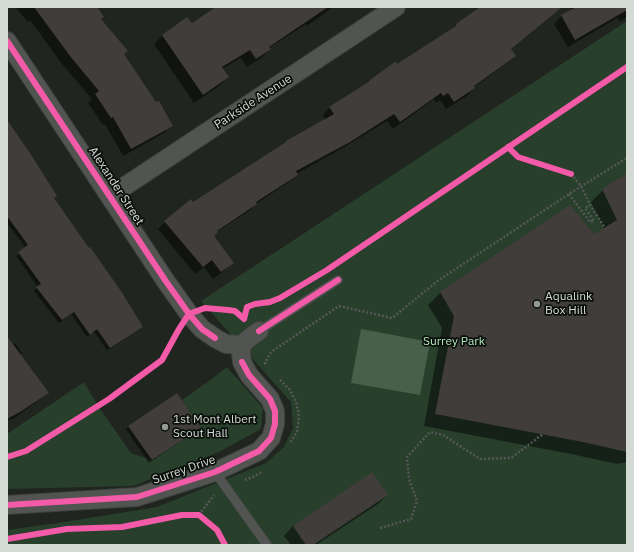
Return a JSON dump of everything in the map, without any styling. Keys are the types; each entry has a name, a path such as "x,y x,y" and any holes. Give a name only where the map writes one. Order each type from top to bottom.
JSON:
{"street":[{"name":"Parkside Avenue","path":"110,196 396,7"},
{"name":"Alexander Street","path":"7,41 189,314 202,329 242,354"},
{"path":"242,354 248,339 259,331"},
{"name":"Surrey Drive","path":"7,505 137,497 220,480 259,451 271,438 275,424 275,411 270,399 249,375 242,354"}],"lane":[{"path":"259,331 338,280"},
{"path":"220,480 267,545"}],"path":[{"path":"269,369 265,363 271,352 339,306 392,318 439,280 581,186 627,158"},
{"path":"571,174 581,186 590,205 604,228"},
{"path":"569,194 590,222 594,221 585,208 590,205"},
{"path":"280,380 290,390 296,402 299,418 297,432 286,448"},
{"path":"380,528 411,519 417,501 409,479 406,457 430,432 444,435 480,459 511,458 542,434"},
{"path":"205,520 196,515 218,490 220,480 255,476 267,468"}],"green space":[{"name":"Surrey Park","path":"627,21 627,545 7,545 7,530 157,507 266,463 284,447 293,428 291,402 201,301"},
{"path":"227,367 263,408 261,429 219,452 133,486 7,489 7,434 84,382 100,409 131,453 152,460 201,428 182,400"}],"shaded area":[{"path":"361,329 430,342 420,395 351,383"}],"building":[{"path":"34,7 97,7 104,17 101,19 128,51 124,54 156,102 159,101 173,126 131,149 113,117 111,118 95,94 99,91 70,56"},
{"path":"216,7 328,7 269,47 271,49 256,59 250,50 222,67 229,77 203,95 162,35 187,17 192,23"},
{"path":"480,7 562,7 511,49 516,56 474,86 475,88 454,102 448,93 443,96 441,93 400,122 394,114 350,142 296,171 298,175 256,202 257,204 217,231 218,232 214,236 234,263 221,272 212,260 203,267 164,221 191,199 193,202 286,141 334,114 329,107 370,81 396,61 397,64 456,26 456,24"},
{"path":"576,7 627,7 627,10 575,40 561,15"},
{"path":"7,120 57,196 54,198 121,291 143,327 110,348 97,329 90,335 74,312 62,320 36,287 41,284 18,252 28,245 7,216"},
{"name":"Aqualink Box Hill","path":"627,173 627,452 583,442 435,414 454,316 440,292 570,205 594,234 617,220 602,189"},
{"path":"7,336 49,393 7,419"},
{"name":"1st Mont Albert Scout Hall","path":"177,393 201,428 152,460 128,426"},
{"path":"372,472 388,495 313,545 306,545 293,526"}],"cycle path":[{"path":"7,41 165,280 189,314 202,329 215,338"},
{"path":"7,457 26,451 109,399 162,360 189,314 205,308 228,310 235,311 244,319 247,307 255,304 270,302 280,298 327,270 627,67"},
{"path":"508,147 518,157 571,174"},
{"path":"259,331 338,280"},
{"path":"7,505 137,497 215,472 259,451 271,438 275,424 275,411 270,399 249,375 242,362"},
{"path":"7,539 67,529 122,527 182,515 199,515 217,530 225,545"}],"place":[{"name":"Aqualink Box Hill","path":"537,304"},
{"name":"1st Mont Albert Scout Hall","path":"165,427"}]}
